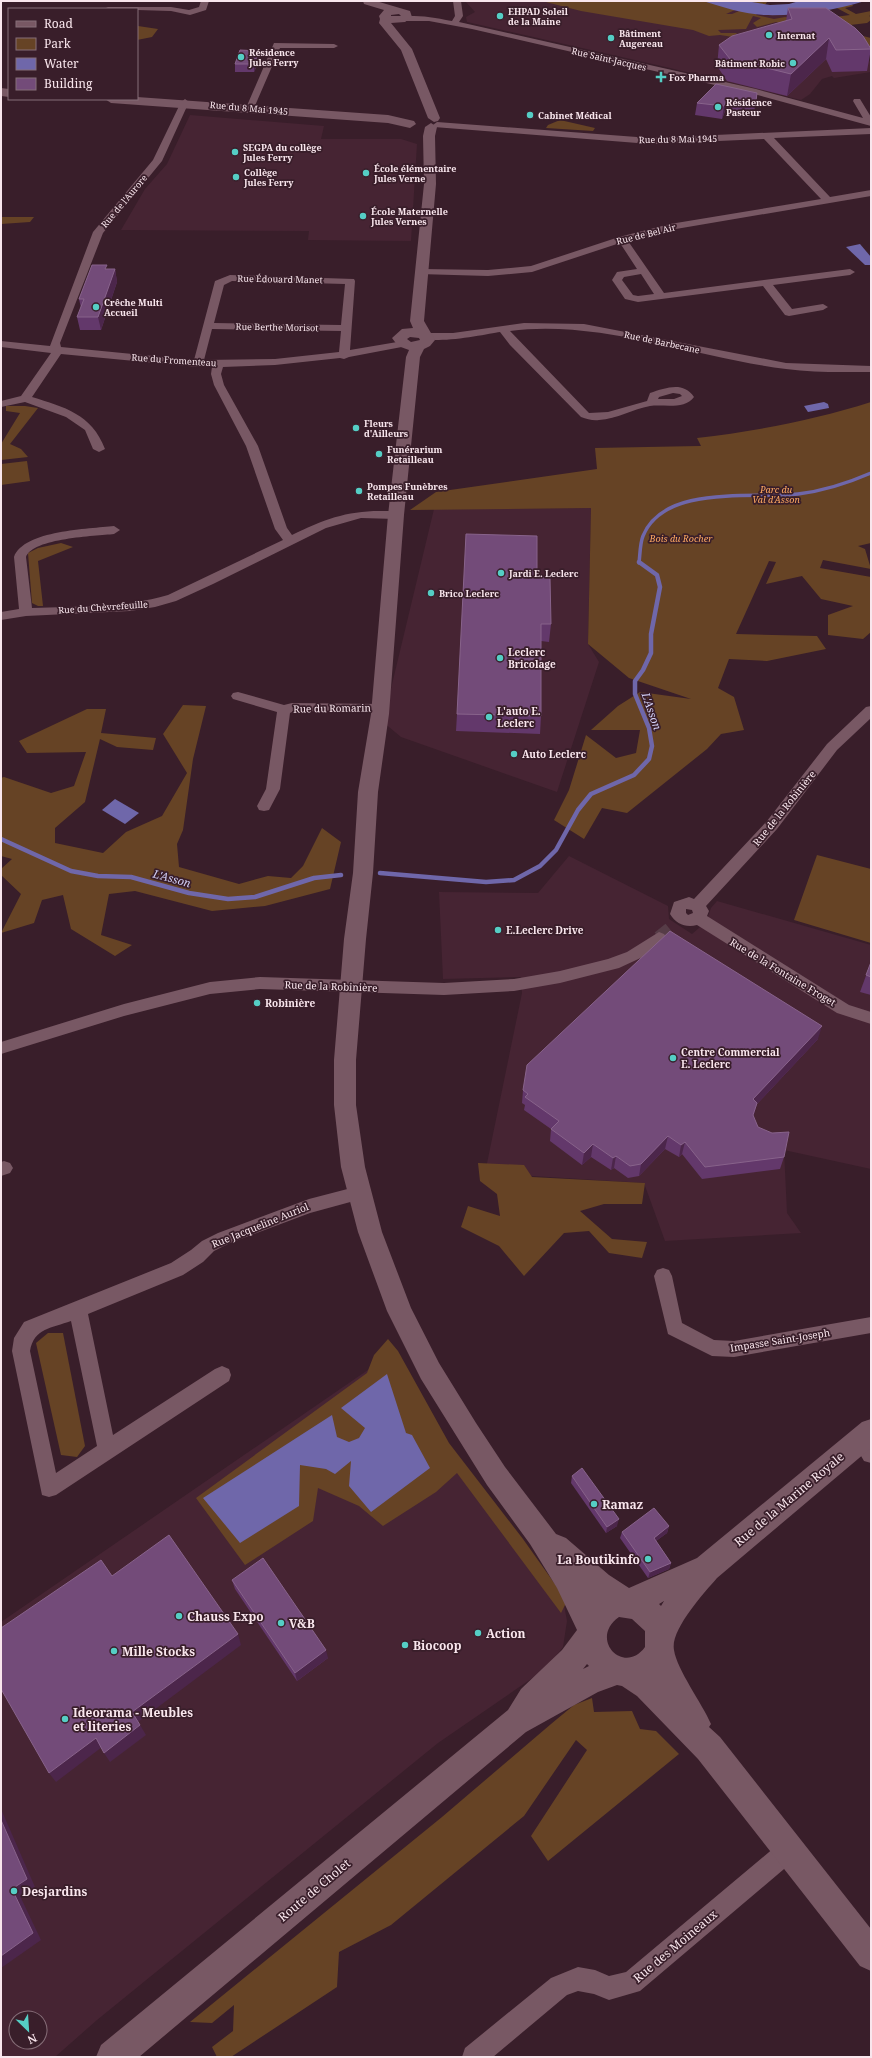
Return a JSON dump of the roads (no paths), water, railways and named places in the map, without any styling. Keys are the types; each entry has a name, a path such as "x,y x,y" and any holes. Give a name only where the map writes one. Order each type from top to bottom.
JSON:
{"main road":[{"path":"367,2 401,15"},
{"path":"367,2 385,18 406,49 428,105 424,124 430,184 423,272 414,339 396,515 380,708 368,792 363,873 355,939 345,1060 345,1105 353,1167 370,1232 400,1311 430,1371 496,1476 540,1534 567,1578 585,1612 592,1634 594,1647 599,1658 607,1666 623,1672 647,1686 709,1748 871,1955"},
{"path":"385,18 401,15"},
{"path":"385,18 401,15"},
{"name":"Rue du 8 Mai 1945","path":"136,100 185,102 388,119 424,124"},
{"name":"Rue de la Marine Royale","path":"660,1642 688,1590 707,1568 868,1441"},
{"path":"540,1534 598,1585 627,1602 640,1606 649,1613 656,1623 660,1642 683,1702 709,1748"},
{"name":"Rue de la Marine Royale","path":"627,1602 707,1568"},
{"path":"592,1634 594,1621 600,1613 615,1603 627,1602"},
{"name":"Route de Cholet","path":"516,1722 532,1699 572,1660 592,1634"},
{"path":"623,1672 639,1671 648,1666 655,1659 660,1642"},
{"name":"Route de Cholet","path":"113,2057 516,1722 591,1680 623,1672"}],"street":[{"path":"138,9 171,9 190,13 203,8 206,1"},
{"path":"454,24 459,16 457,1"},
{"name":"Rue Saint-Jacques","path":"401,15 454,24 751,91 870,129"},
{"path":"250,108 276,45 334,46"},
{"path":"857,101 870,129"},
{"name":"Rue de l'Aurore","path":"25,399 56,353 55,343 98,232 157,161 185,102"},
{"name":"Rue du 8 Mai 1945","path":"424,124 650,141 870,129"},
{"path":"766,135 827,200"},
{"name":"Rue de Bel Air","path":"423,272 488,273 532,269 622,239 692,222 760,213 871,193"},
{"path":"622,239 661,296"},
{"path":"644,271 621,274 617,280 629,297 638,299 850,272"},
{"name":"Rue Édouard Manet","path":"198,364 219,283 224,279 237,278 350,281 344,356"},
{"path":"766,283 789,313 823,307"},
{"name":"Rue de Barbecane","path":"414,339 453,336 542,325 584,327 786,366 871,369"},
{"name":"Rue Berthe Morisot","path":"208,326 346,328"},
{"path":"503,329 514,343 585,415 597,418 652,403"},
{"name":"Rue du Fromenteau","path":"1,344 198,364 218,364 254,363 344,356 414,339"},
{"path":"218,364 216,374 219,384 252,446 281,529 289,541"},
{"path":"1,404 25,399 72,415 94,432 99,449"},
{"name":"Rue du Chèvrefeuille","path":"1,616 26,612 130,607 151,604 193,589 322,525 340,518 361,514 396,515"},
{"path":"26,612 20,562 23,549 54,538 114,530"},
{"name":"Rue du Romarin","path":"238,696 285,710 292,707 380,708"},
{"name":"Rue du Romarin","path":"264,806 273,789 282,716 285,710"},
{"name":"Rue de la Robinière","path":"697,912 772,825 832,747 871,710"},
{"path":"678,922 679,906 689,903 697,912"},
{"name":"Rue de la Fontaine Froget","path":"697,912 843,1009 871,1018"},
{"name":"Rue de la Robinière","path":"1,1048 165,998 206,988 240,984 292,984 472,989 520,984 554,979 614,964 633,957 659,938"},
{"name":"Rue Jacqueline Auriol","path":"222,1375 49,1488 21,1351 22,1338 30,1328 177,1269 197,1256 208,1246 224,1238 309,1206 360,1193"},
{"name":"Impasse Saint-Joseph","path":"663,1276 674,1328 712,1348 734,1349 871,1325"},
{"path":"78,1310 107,1450"},
{"name":"Rue des Moineaux","path":"474,2057 559,1986 578,1979 595,1982 609,1988 632,1983 789,1850"}],"water":[{"path":"703,1 746,1 770,5 789,4 799,1 865,1 853,5 802,14 764,15 725,8"},
{"path":"860,244 871,257 871,265 865,265 846,247"},
{"path":"824,402 828,404 829,408 808,412 804,406"},
{"path":"115,799 139,813 125,824 102,810"},
{"path":"387,1374 406,1433 412,1435 430,1468 371,1512 349,1486 351,1461 335,1474 326,1469 300,1465 299,1506 240,1543 203,1498 332,1415 337,1437 349,1442 359,1438 365,1428 341,1408"}],"waterway":[{"name":"L'Asson","path":"639,562 643,536 654,519 670,508 689,501 712,497 807,493 835,486 871,473"},
{"name":"L'Asson","path":"380,873 486,882 514,880 540,866 556,850 578,810 591,794 634,775 649,759 652,746 649,728 635,694 635,681 643,670 651,653 651,634 660,587 657,575 639,562"},
{"name":"L'Asson","path":"1,839 71,871 98,876 131,877 189,893 228,899 255,897 314,878 341,875"}],"tunnel":[{"path":"659,938 674,926"}],"place":[{"name":"EHPAD Soleil de la Maine","path":"500,16"},
{"name":"Internat","path":"769,35"},
{"name":"Bâtiment Augereau","path":"611,38"},
{"name":"Résidence Jules Ferry","path":"241,57"},
{"name":"Bâtiment Robic","path":"793,63"},
{"name":"Fox Pharma","path":"661,77"},
{"name":"Résidence Pasteur","path":"718,107"},
{"name":"Cabinet Médical","path":"530,115"},
{"name":"SEGPA du collège Jules Ferry","path":"235,152"},
{"name":"École élémentaire Jules Verne","path":"366,173"},
{"name":"Collège Jules Ferry","path":"236,177"},
{"name":"École Maternelle Jules Vernes","path":"363,216"},
{"name":"Crêche Multi Accueil","path":"96,307"},
{"name":"Fleurs d'Ailleurs","path":"356,428"},
{"name":"Funérarium Retailleau","path":"379,454"},
{"name":"Pompes Funèbres Retailleau","path":"359,491"},
{"name":"Jardi E. Leclerc","path":"501,573"},
{"name":"Brico Leclerc","path":"431,593"},
{"name":"Leclerc Bricolage","path":"500,658"},
{"name":"L'auto E. Leclerc","path":"489,717"},
{"name":"Auto Leclerc","path":"514,754"},
{"name":"E.Leclerc Drive","path":"498,930"},
{"name":"Robinière","path":"257,1003"},
{"name":"Centre Commercial E. Leclerc","path":"673,1058"},
{"name":"Ramaz","path":"594,1504"},
{"name":"La Boutikinfo","path":"648,1559"},
{"name":"Chauss Expo","path":"179,1616"},
{"name":"V&B","path":"281,1623"},
{"name":"Action","path":"478,1633"},
{"name":"Biocoop","path":"405,1645"},
{"name":"Mille Stocks","path":"114,1651"},
{"name":"Ideorama - Meubles et literies","path":"65,1719"},
{"name":"Desjardins","path":"14,1891"}],"park label":[{"name":"Parc du Val d'Asson","path":"776,494"},
{"name":"Bois du Rocher","path":"681,538"}]}
